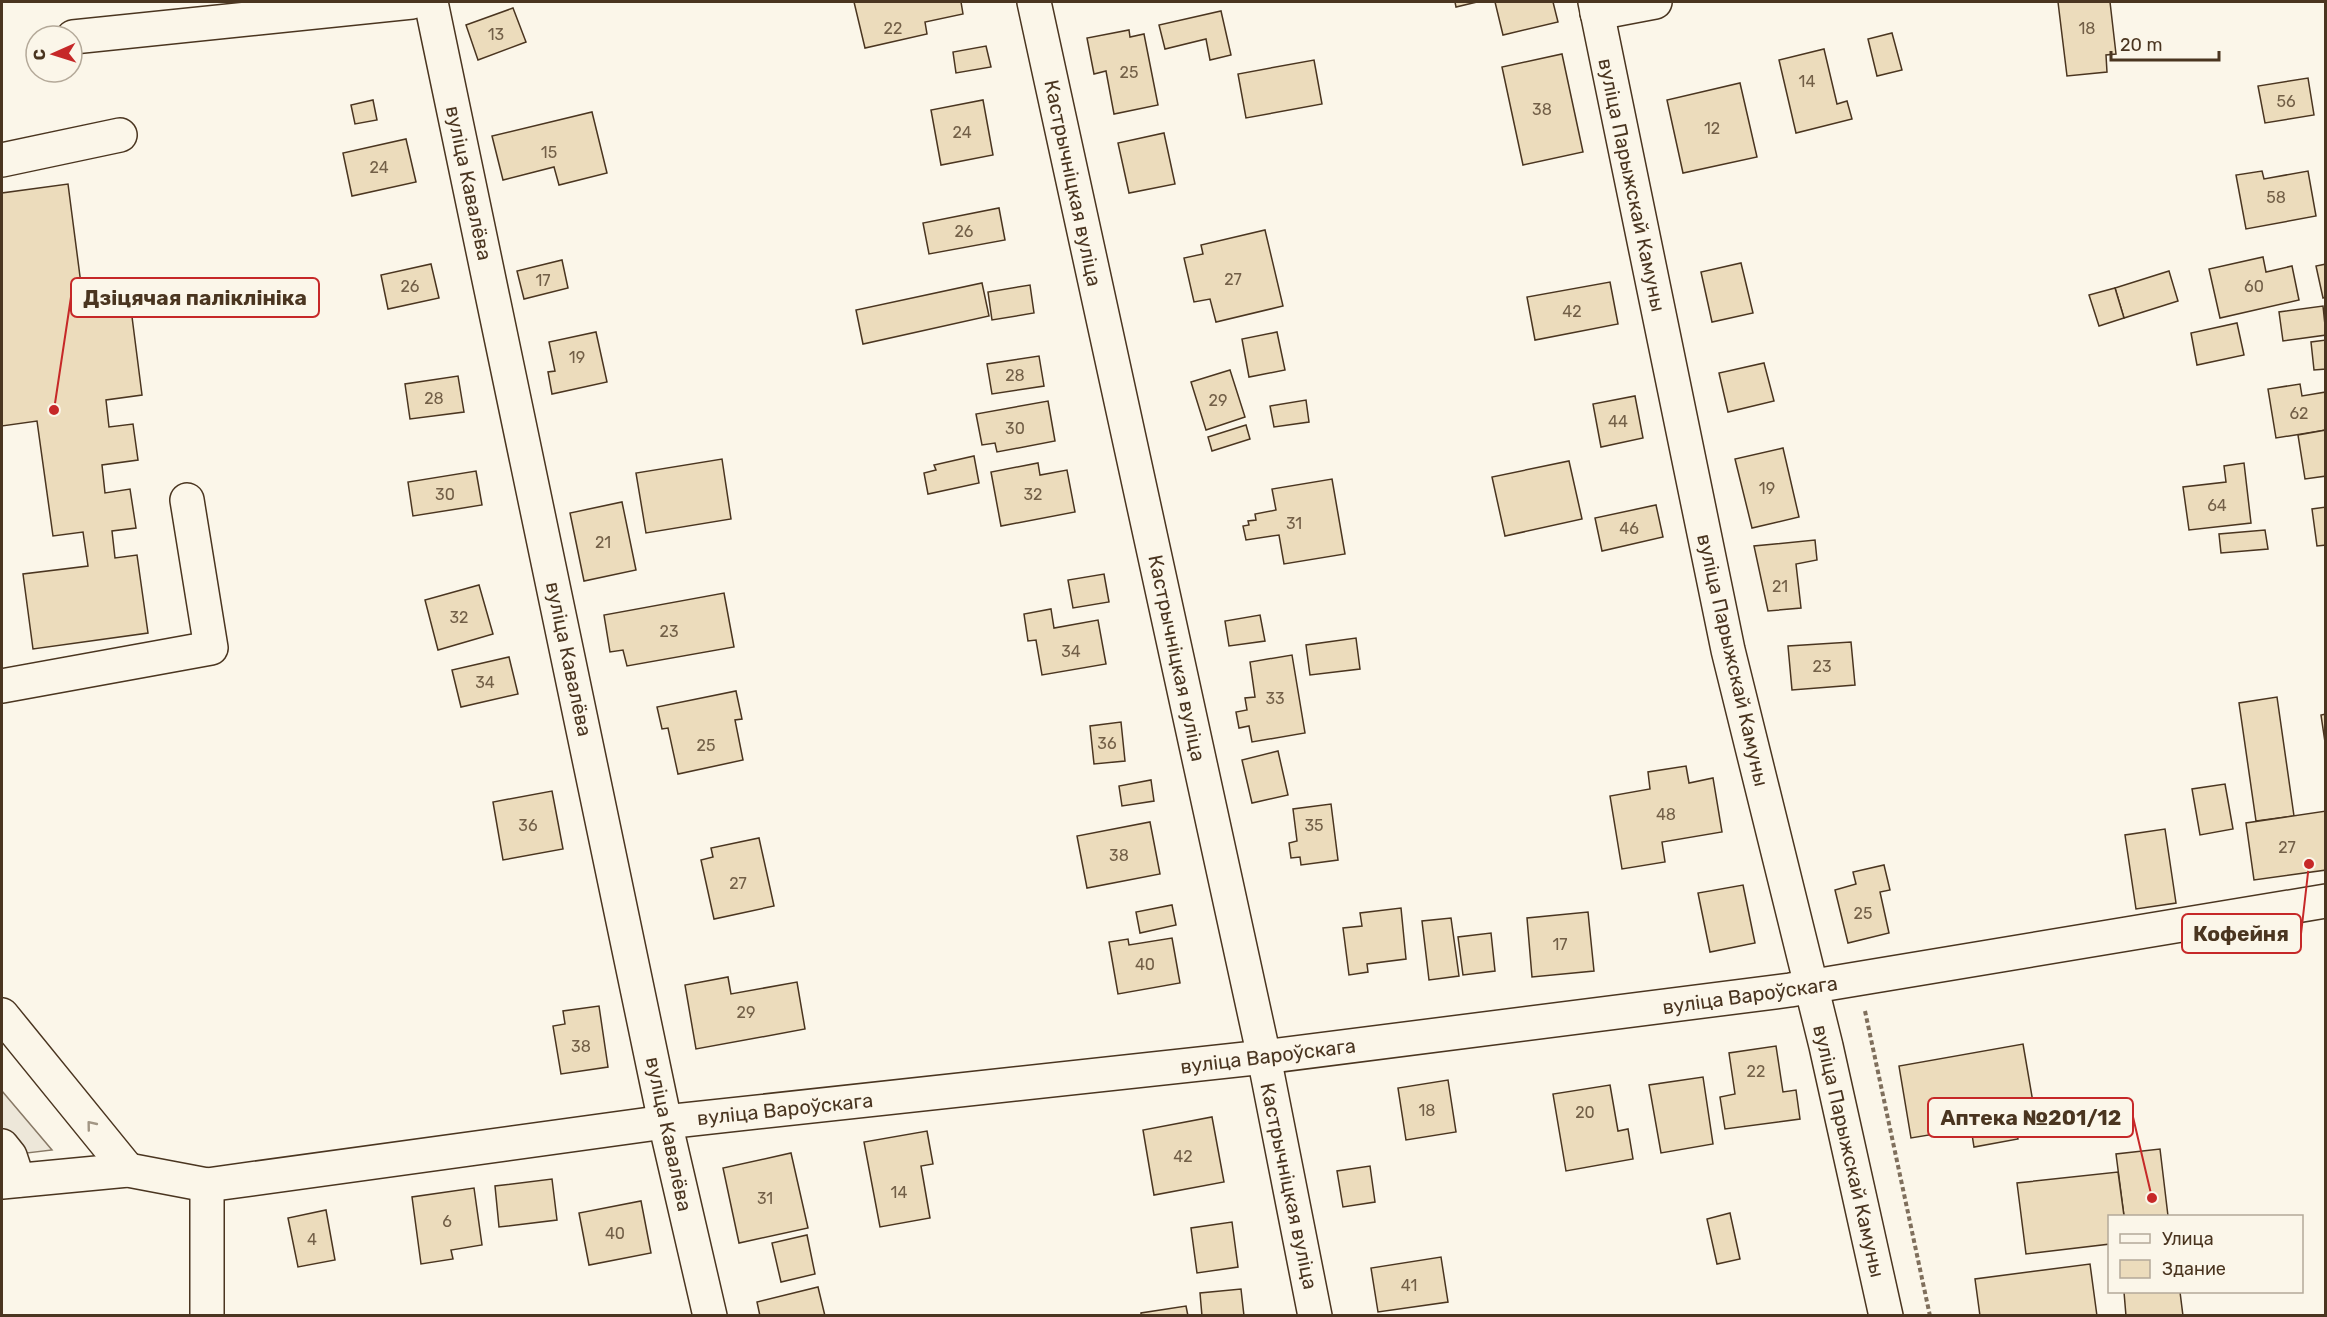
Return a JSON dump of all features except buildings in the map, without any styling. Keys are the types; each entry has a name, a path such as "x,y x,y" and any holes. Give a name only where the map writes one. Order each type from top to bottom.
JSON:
{"street":[{"path":"84,36 412,2"},
{"name":"вуліца Кавалёва","path":"430,2 665,1122 710,1316"},
{"name":"Кастрычніцкая вуліца","path":"1034,2 1264,1057 1316,1316"},
{"path":"1596,7 1655,2"},
{"name":"вуліца Парыжскай Камуны","path":"1596,7 1728,650 1812,987 1886,1316"},
{"path":"2,160 120,135"},
{"path":"2,686 211,648 187,500"},
{"name":"вуліца Вароўскага","path":"10,1181 128,1170 207,1185 665,1122 1264,1057 1812,987 2325,901"},
{"path":"2,1015 128,1170"},
{"path":"2,1146 10,1156 10,1181"},
{"path":"207,1185 207,1316"}],"path":[{"path":"1858,980 1930,1316"}],"shaded area":[{"path":"2,1091 52,1150 2,1156"}],"place":[{"name":"Дзіцячая паліклініка","path":"54,410"},
{"name":"Кофейня","path":"2309,864"},
{"name":"Аптека №201/12","path":"2152,1198"}]}
